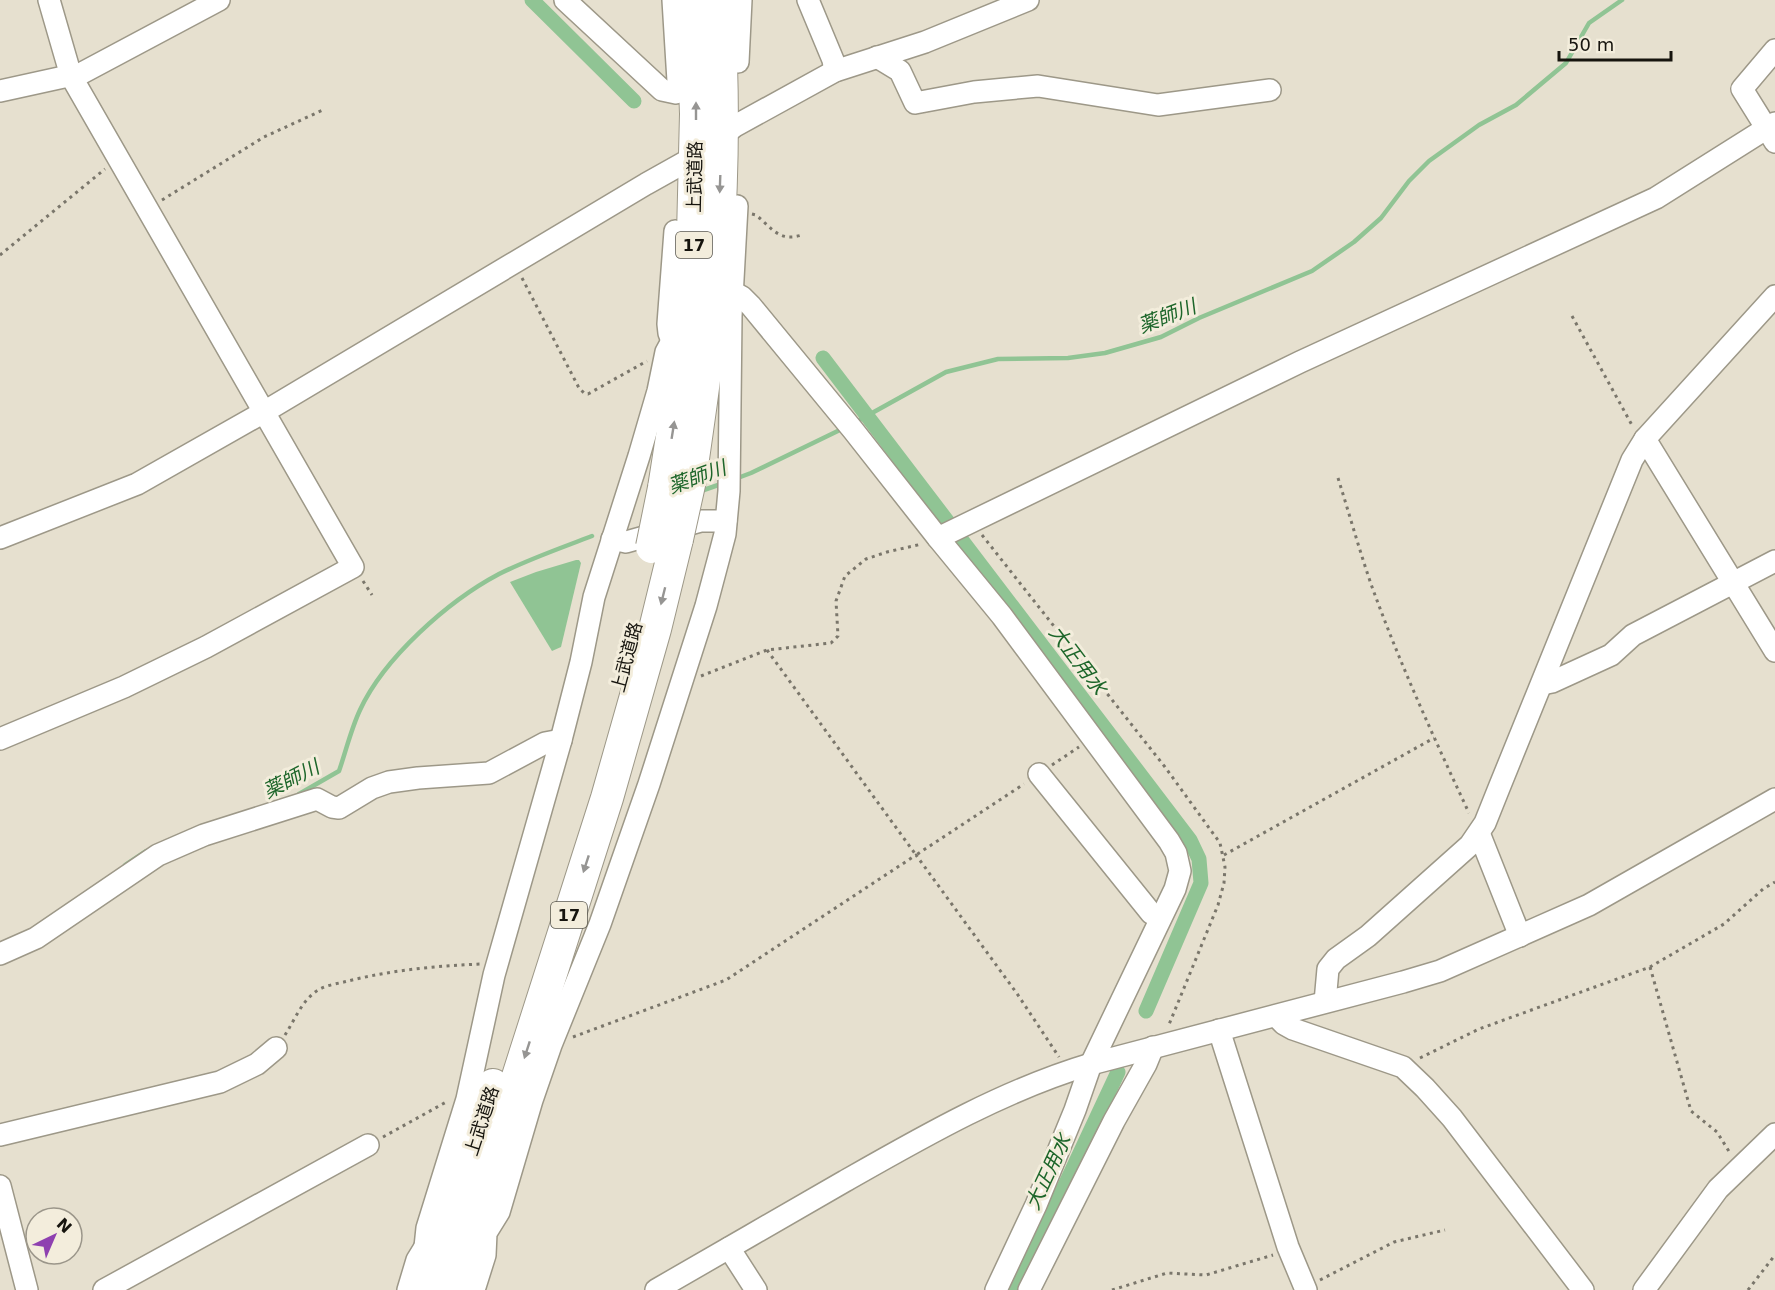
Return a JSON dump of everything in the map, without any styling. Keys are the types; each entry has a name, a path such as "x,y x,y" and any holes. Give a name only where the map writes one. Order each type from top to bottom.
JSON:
{"highway":[{"name":"上武道路","path":"677,484 680,341 691,316 696,156 692,0"},
{"name":"上武道路","path":"454,1290 480,1232 515,1086 610,787 655,629 665,543 724,286 722,98 718,0"},
{"name":"上武道路","path":"428,1290 432,1253 538,943 665,543"}],"street":[{"path":"0,739 134,682 206,647 353,567 71,76 49,0"},
{"path":"0,91 82,73 219,0"},
{"path":"565,0 662,90 676,93 678,81 673,0"},
{"path":"738,62 741,0"},
{"path":"808,0 833,60 835,71"},
{"path":"0,538 137,484 264,412 696,156 748,118 835,71 925,42 1028,0"},
{"path":"948,533 1300,362 1656,198 1772,132 1742,89 1775,50"},
{"path":"877,57 900,70 915,103 974,92 1038,86 1088,93 1138,104 1158,105 1270,90"},
{"path":"474,1290 485,1255 480,1232 499,1212 532,1100 623,860 686,672 717,567 726,521 730,462 731,316 724,286 737,206"},
{"path":"408,1290 417,1260 432,1253 427,1228 467,1099 497,964 561,740 581,662 594,597 639,456 658,391 666,351 680,341 669,333 668,324 675,231"},
{"path":"724,286 751,306 850,426 948,533 1002,616 1138,797 1176,853 1179,879 1091,1064 1075,1110 1036,1205 996,1290"},
{"path":"1325,1002 1328,969 1336,959 1368,936 1460,855 1479,833 1632,460 1645,439 1775,296"},
{"path":"1645,439 1775,651"},
{"path":"612,539 626,542 701,521 726,521"},
{"path":"1542,684 1552,682 1611,655 1633,635 1775,561"},
{"path":"0,954 36,938 158,855 204,835 317,799 339,808 380,784 388,782 489,773 545,743 561,740"},
{"path":"1039,774 1151,913 1160,918"},
{"path":"656,1290 919,1139 1019,1090 1091,1064 1431,974 1590,905 1775,799"},
{"path":"1479,833 1520,936"},
{"path":"1275,1016 1293,1029 1403,1067 1452,1118 1584,1290"},
{"path":"1219,1030 1290,1251 1305,1289"},
{"path":"1029,1290 1153,1047"},
{"path":"0,1135 220,1082 257,1064 276,1048"},
{"path":"1644,1290 1719,1189 1775,1134"},
{"path":"104,1290 368,1145"},
{"path":"0,1186 27,1290"},
{"path":"729,1248 756,1290"}],"path":[{"path":"147,209 264,137 325,109"},
{"path":"0,255 118,158"},
{"path":"766,224 786,238 802,235"},
{"path":"514,263 579,388 584,393 588,394 647,361 664,361"},
{"path":"1572,316 1631,424 1645,439"},
{"path":"1338,478 1371,583 1434,738 1479,833"},
{"path":"686,672 703,676 767,650 831,643 838,636 836,601 845,576 866,559 887,552 915,547 948,533"},
{"path":"767,650 1052,1044"},
{"path":"552,1045 726,980 1092,737"},
{"path":"1224,855 1434,738"},
{"path":"1403,1067 1479,1029 1650,967 1724,924 1763,889 1775,882"},
{"path":"276,1048 303,1004 314,992 325,987 373,975 406,970 497,964"},
{"path":"1650,967 1691,1111 1717,1132 1740,1168"},
{"path":"368,1145 448,1101 467,1099"},
{"path":"1305,1289 1394,1242 1445,1230"},
{"path":"1112,1290 1167,1273 1206,1275 1290,1251"},
{"path":"1748,1290 1775,1255"}],"shaded area":[{"path":"576,560 581,563 561,647 552,651 510,582"}],"waterway":[{"name":"大正用水","path":"532,0 634,101"},
{"name":"薬師川","path":"854,423 946,372 998,359 1068,358 1105,353 1161,337 1199,318 1312,271 1354,242 1381,218 1409,181 1429,161 1479,125 1516,105 1566,63 1589,23 1622,0"},
{"name":"大正用水","path":"823,358 1190,840 1199,859 1201,883 1146,1011"},
{"name":"薬師川","path":"735,479 844,428"},
{"name":"薬師川","path":"698,492 724,483"},
{"name":"薬師川","path":"299,794 339,771 351,732 371,690 401,651 439,615 479,585 499,574 592,536"},
{"name":"薬師川","path":"125,865 146,851"},
{"name":"大正用水","path":"1016,1290 1118,1072"}]}
